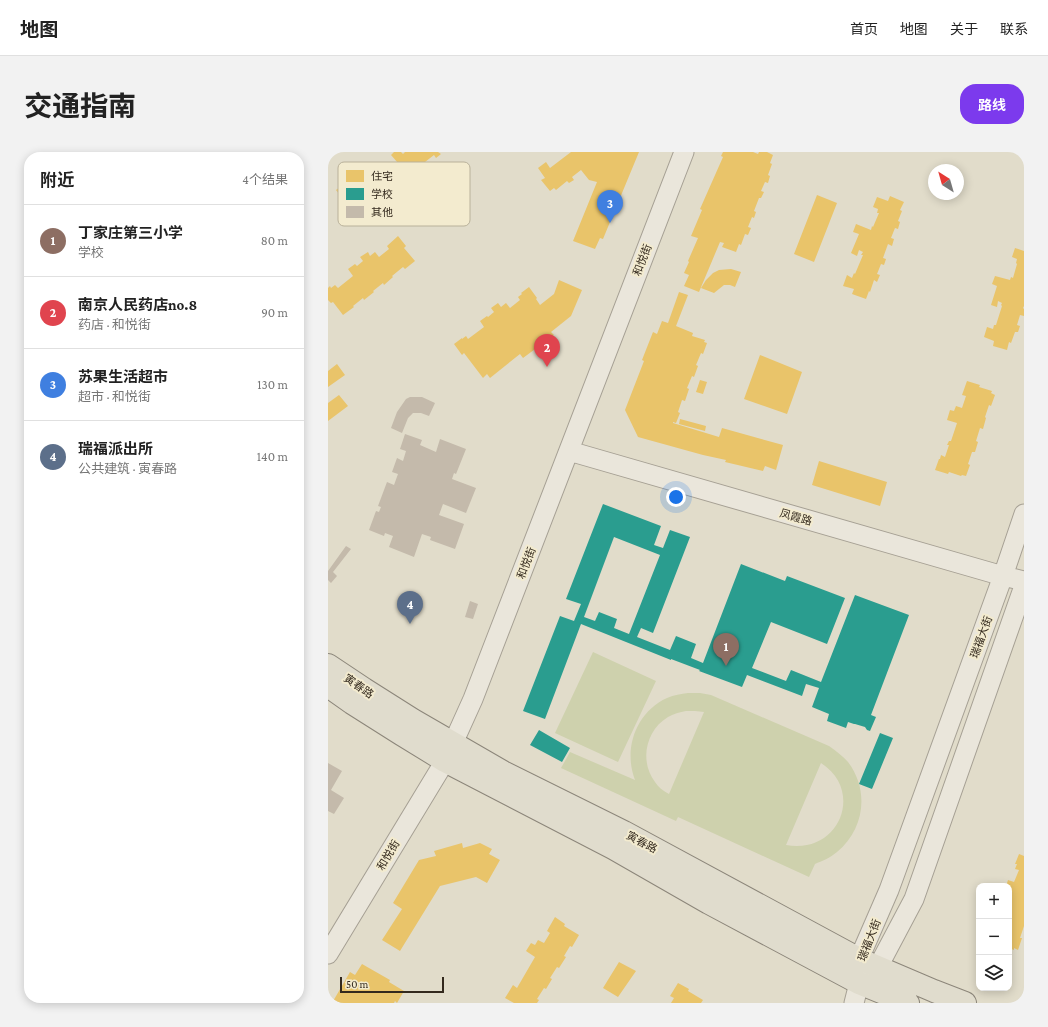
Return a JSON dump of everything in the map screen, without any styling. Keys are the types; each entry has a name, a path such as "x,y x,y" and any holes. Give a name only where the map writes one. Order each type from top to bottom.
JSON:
{"main road":[{"name":"寅春路","path":"328,665 413,720 449,751 709,903 856,993 908,1003"},
{"name":"寅春路","path":"328,686 401,734 503,772 624,832 868,963 966,1003"}],"street":[{"name":"和悦街","path":"328,954 449,751 473,699 684,152"},
{"name":"凤霞路","path":"569,451 1024,581"},
{"name":"瑞福大街","path":"856,993 868,963 889,890 1024,514"},
{"name":"瑞福大街","path":"868,963 914,899 1024,586"}],"green space":[{"path":"593,652 656,681 618,762 555,733"},
{"path":"688,693 711,695 829,746 848,762 855,773 861,797 861,810 858,822 846,843 832,856 815,864 809,877 678,817 676,821 561,768 570,752 635,780 631,756 632,744 640,722 647,712 656,704 667,698","holes":["686,711 704,712 669,794 658,786 650,774 646,756 647,746 654,730 660,723 672,715","821,763 834,775 842,789 843,804 840,818 832,831 820,840 805,845 786,845"]}],"building: 住宅":[{"path":"394,152 401,152 403,154 405,152 438,152 441,154 436,158 434,155 425,162 397,162 391,155"},
{"path":"571,152 639,152 603,239 600,238 595,249 573,241 597,182 589,180 581,170 572,177 574,180 569,183 567,181 556,190 554,188 550,191 541,180 545,178 538,168 546,162 550,168"},
{"path":"723,152 753,152 758,154 759,152 767,152 773,155 770,163 772,164 768,175 770,176 768,183 765,182 761,191 764,192 761,198 759,198 754,211 756,212 754,218 752,217 748,227 751,228 748,235 745,234 741,245 739,244 736,252 722,247 724,243 720,242 699,292 684,286 689,275 684,273 698,238 691,236 702,210 700,209 723,157 721,156"},
{"path":"817,195 837,203 814,262 794,254"},
{"path":"890,196 904,202 900,210 902,211 898,221 900,222 898,229 895,228 891,238 894,239 892,246 888,244 883,258 886,259 884,265 881,264 877,274 880,275 877,282 874,280 866,299 852,294 854,289 843,286 847,275 852,278 854,273 855,274 863,255 861,255 863,252 859,250 857,256 851,253 859,234 853,232 856,224 871,230 879,213 877,213 878,209 873,207 877,197 888,201"},
{"path":"398,236 406,246 404,248 415,261 405,269 403,267 384,285 383,283 364,300 363,298 343,315 333,302 331,303 328,300 328,288 335,285 338,288 353,276 348,269 355,264 357,266 363,261 360,257 368,252 370,256 375,252 379,257 389,249 387,246"},
{"path":"1015,248 1024,251 1024,316 1020,315 1017,325 1020,326 1018,332 1015,332 1011,343 1009,342 1007,350 993,346 994,341 984,337 987,327 993,329 994,325 996,325 1002,306 1002,303 998,301 997,307 991,305 997,286 992,284 995,276 1010,280 1011,277 1013,278 1017,264 1017,259 1012,257"},
{"path":"731,269 741,272 735,287 724,285 714,293 701,288 713,273 719,270"},
{"path":"559,280 582,290 571,316 551,332 554,335 523,358 520,354 490,378 487,374 483,378 464,353 462,355 454,344 466,336 468,339 484,327 480,321 494,312 491,308 498,303 501,307 506,303 510,308 520,300 518,297 529,287 540,305 554,294"},
{"path":"679,292 688,295 676,326 693,333 692,336 705,340 704,342 707,343 703,354 701,353 696,365 698,366 694,377 692,376 687,388 689,389 685,401 682,400 678,412 680,413 676,423 673,423 719,437 722,428 783,445 776,470 765,466 763,471 725,462 726,460 638,437 625,410 644,361 642,360 653,332 657,334 662,321 668,323"},
{"path":"760,355 802,372 787,414 744,399"},
{"path":"337,364 345,375 328,387 328,371"},
{"path":"700,380 707,382 703,394 696,392"},
{"path":"967,381 992,391 991,393 995,395 991,406 989,405 983,429 980,428 976,441 978,442 975,452 972,452 968,464 970,465 966,476 961,476 935,470 941,455 945,457 949,445 947,445 949,441 951,441 957,423 947,420 950,410 954,411 956,406 962,408 966,396 962,395"},
{"path":"339,395 348,406 328,421 328,403"},
{"path":"680,419 706,426 705,431 679,424"},
{"path":"819,461 887,482 880,506 812,485"},
{"path":"462,843 463,848 480,843 492,849 489,854 500,860 487,883 476,877 440,886 400,951 382,940 402,909 393,903 419,860 436,856 434,851"},
{"path":"1019,854 1024,856 1024,926 1018,950 1014,948 1014,950 1012,949 1012,883 1007,883 1008,880 1014,882 1019,870 1015,869 1017,864 1015,864"},
{"path":"555,917 565,924 564,926 579,935 572,947 570,946 564,956 566,957 559,968 557,967 550,978 552,979 546,989 544,988 537,999 539,1000 537,1003 514,1003 505,998 513,985 517,988 535,957 526,951 531,943 535,945 538,940 544,943 550,933 547,931"},
{"path":"619,962 636,971 618,997 603,988"},
{"path":"362,964 390,980 389,982 404,991 397,1003 395,1001 394,1003 332,1003 350,972 355,975"},
{"path":"678,983 689,989 688,991 703,1000 701,1003 671,1003 674,998 670,996"}],"building: 学校":[{"path":"603,504 661,526 654,545 663,548 670,530 690,537 653,633 641,628 637,637 670,650 676,636 696,644 691,658 703,663 741,564 785,581 787,576 845,598 827,644 771,622 752,668 786,681 791,670 821,682 855,595 909,615 871,715 876,717 870,731 865,727 848,722 846,728 827,721 829,714 812,707 819,688 806,684 802,696 747,675 742,687 581,624 545,719 523,711 560,616 574,621 581,604 566,599","holes":["614,537 660,555 629,634 614,628 617,619 599,612 595,621 584,617"]},
{"path":"539,730 570,748 562,762 530,745"},
{"path":"880,733 893,738 872,789 859,784"}],"building: 其他":[{"path":"410,397 422,397 435,403 429,416 421,413 413,413 408,418 402,433 391,428 397,412 406,399"},
{"path":"405,434 422,440 420,445 436,452 440,439 466,449 456,474 454,473 452,479 476,488 466,513 443,504 439,515 464,524 455,549 430,540 431,537 422,534 414,557 389,547 393,536 385,533 384,536 369,530 376,511 379,512 381,507 378,506 387,482 394,485 398,474 392,472 397,458 403,461 406,451 400,449"},
{"path":"346,546 351,549 333,572 337,576 331,583 328,580 328,571"},
{"path":"470,601 478,604 473,619 465,617"},
{"path":"328,763 342,771 331,790 344,798 334,814 328,811"}],"place":[{"name":"苏果生活超市","path":"610,223"},
{"name":"南京人民药店no.8","path":"547,367"},
{"name":"瑞福派出所","path":"410,624"},
{"name":"丁家庄第三小学","path":"726,666"}]}
